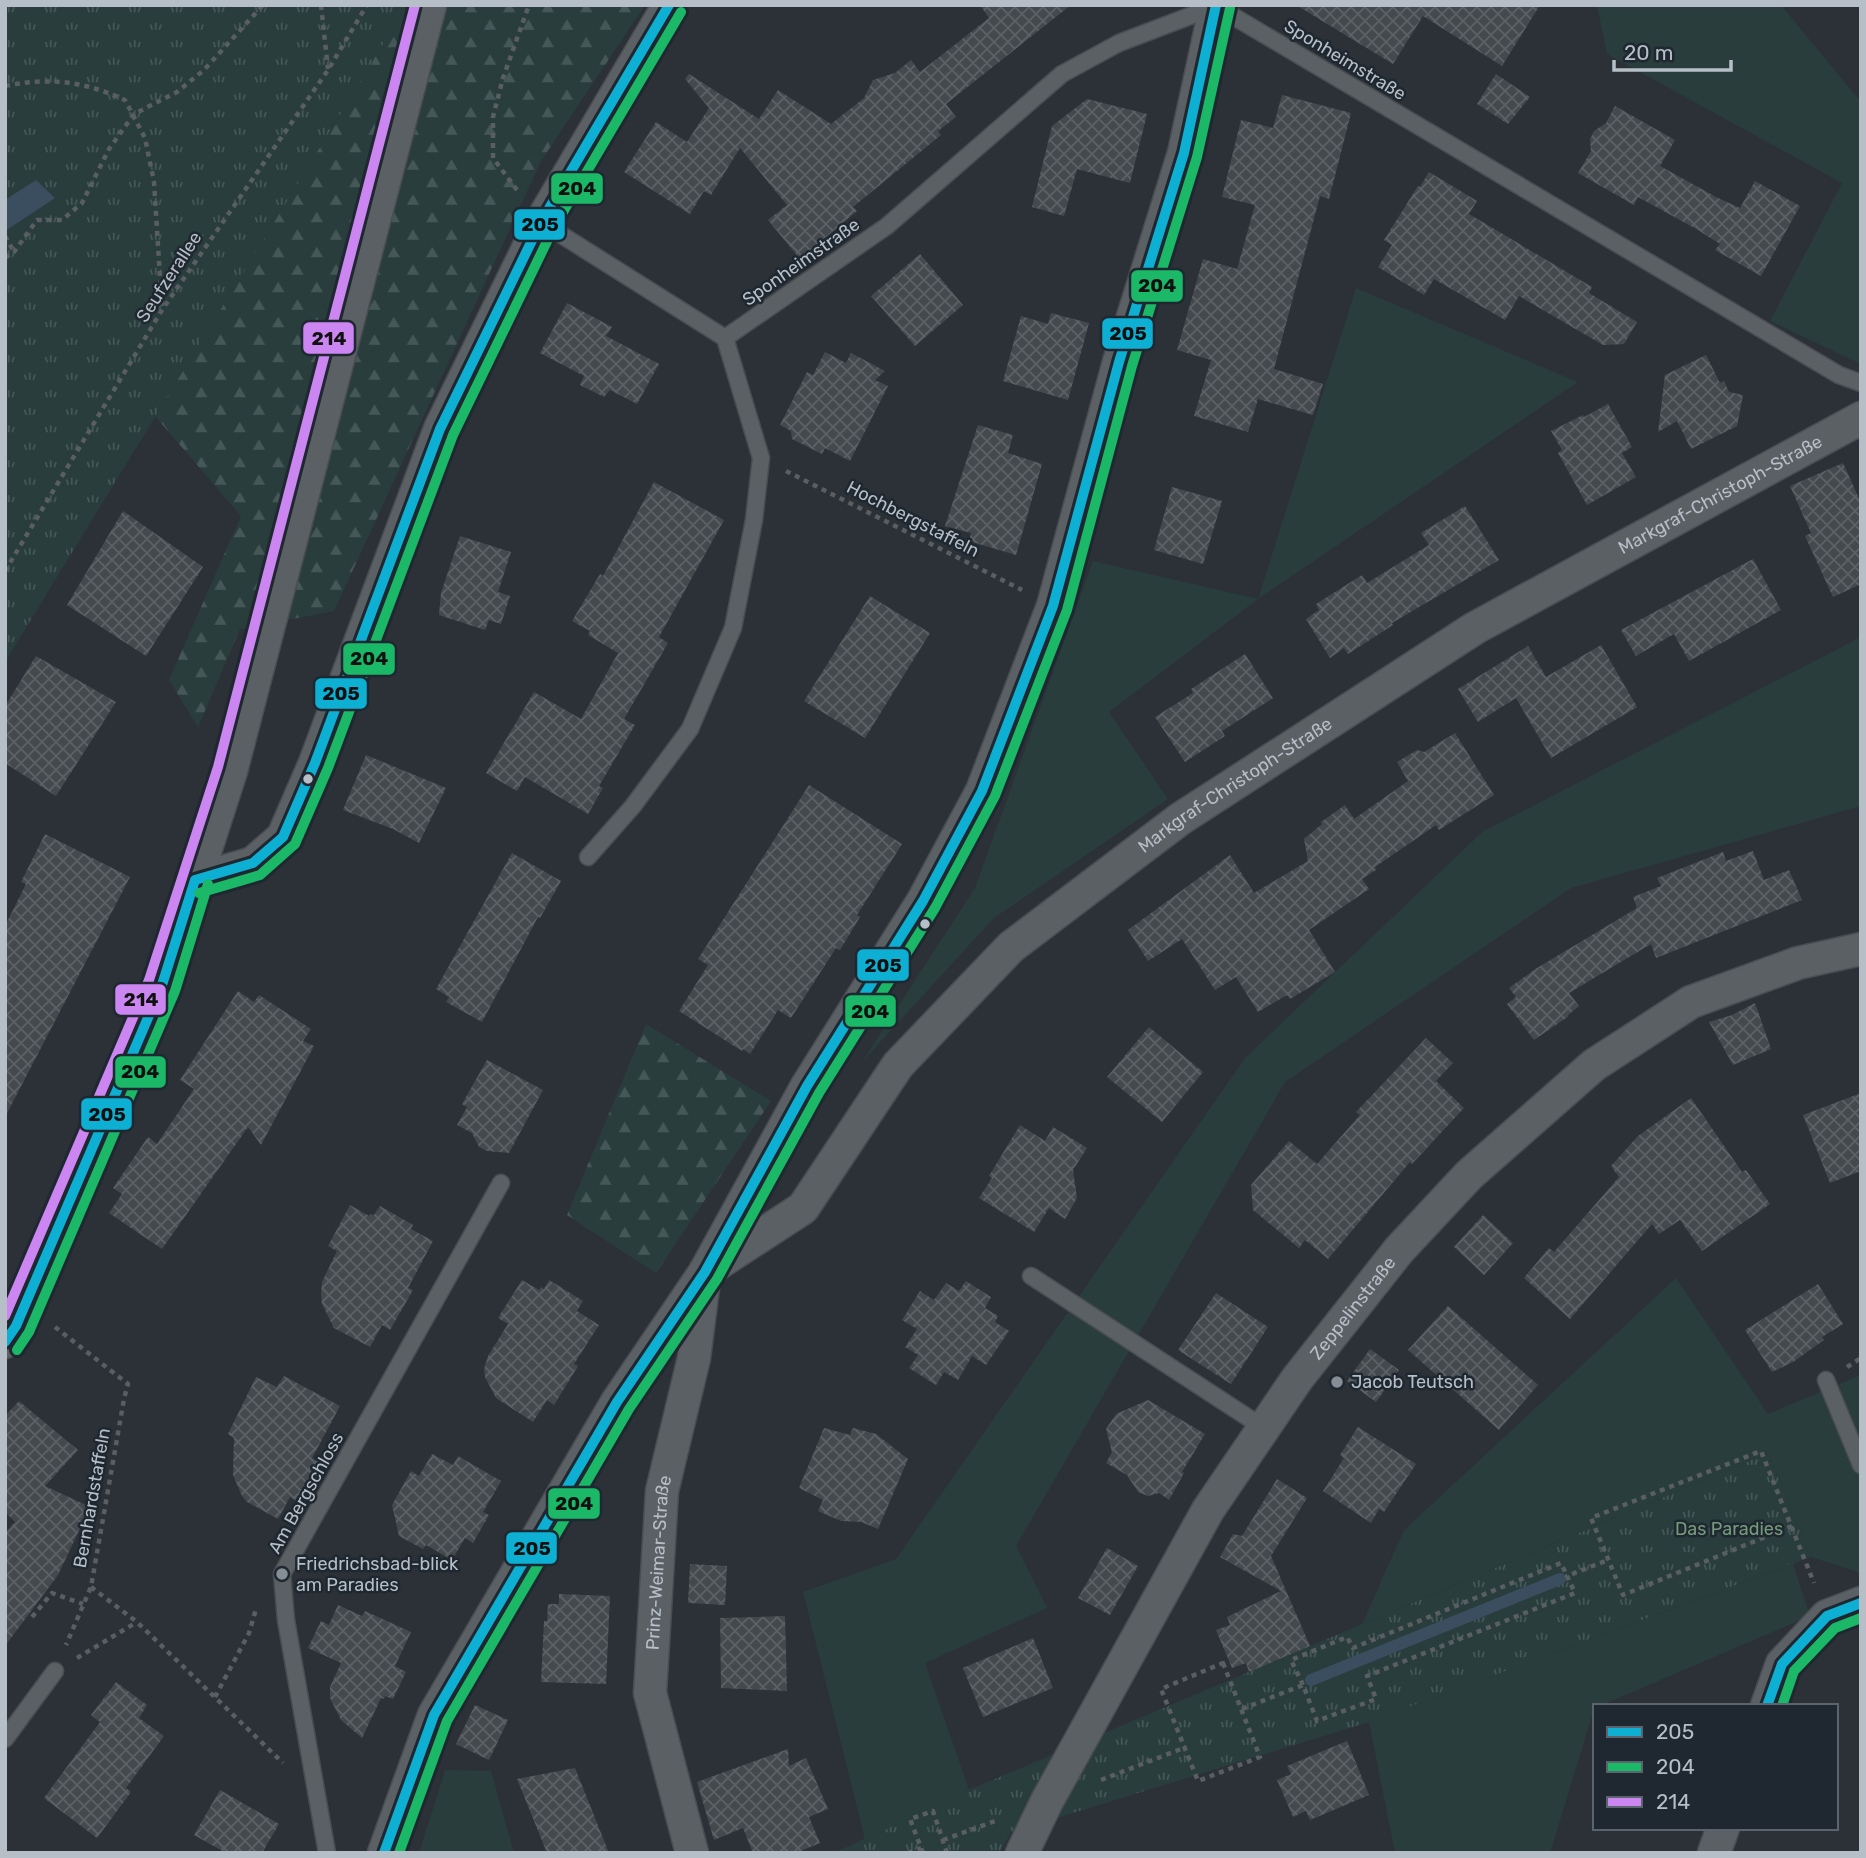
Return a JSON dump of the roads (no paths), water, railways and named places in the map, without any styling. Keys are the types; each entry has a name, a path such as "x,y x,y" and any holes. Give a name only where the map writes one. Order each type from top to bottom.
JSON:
{"street":[{"path":"5,1342 16,1326 162,985 230,771 430,5"},
{"path":"195,880 253,863 283,837 315,763 440,429 541,222 669,5"},
{"path":"384,1853 434,1715 617,1402 705,1272 807,1086 923,901 982,791 1053,606 1119,362 1184,153 1216,6"},
{"name":"Markgraf-Christoph-Straße","path":"705,1272 803,1208 898,1065 1011,947 1180,818 1475,628 1825,440 1861,418"},
{"name":"Zeppelinstraße","path":"1022,1853 1054,1789 1208,1510 1297,1379 1399,1250 1469,1175 1594,1065 1691,1002 1798,963 1861,949"},
{"name":"Prinz-Weimar-Straße","path":"692,1853 650,1693 662,1491 694,1358 705,1272"},
{"path":"1768,1704 1782,1664 1827,1616 1861,1603"},
{"path":"1714,1853 1722,1830"}],"lane":[{"name":"Sponheimstraße","path":"725,338 887,226 1062,74 1119,43 1216,6 1839,375 1861,383"},
{"path":"541,222 725,338 761,458 754,520 733,628 690,729 633,806 588,857"},
{"name":"Am Bergschloss","path":"327,1853 286,1620 282,1574 501,1184"},
{"path":"1031,1276 1265,1427"},
{"path":"1826,1380 1861,1465"},
{"path":"5,1739 55,1671"}],"water":[{"path":"36,180 55,198 5,231 5,200"}],"waterway":[{"path":"1311,1680 1560,1579"}],"place":[{"name":"Jacob Teutsch","path":"1337,1382"},
{"name":"Friedrichsbad-blick am Paradies","path":"282,1574"}],"park label":[{"name":"Das Paradies","path":"1729,1529"}]}
